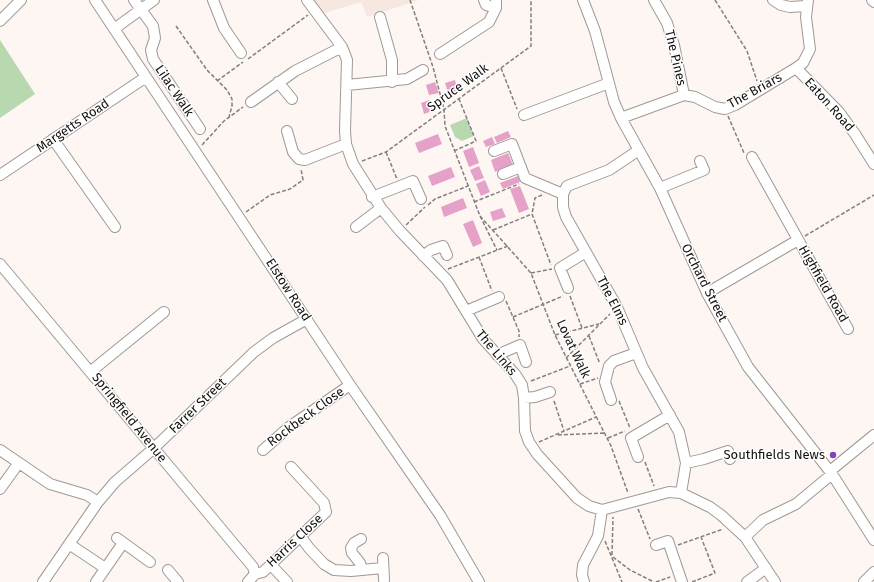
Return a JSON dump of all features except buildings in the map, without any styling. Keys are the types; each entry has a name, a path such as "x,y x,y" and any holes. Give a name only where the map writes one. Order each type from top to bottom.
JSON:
{"street":[{"path":"0,21 21,0"},
{"name":"Elstow Road","path":"95,0 350,385 440,515 479,582"},
{"path":"114,29 137,4 154,0"},
{"path":"213,0 224,28 241,53"},
{"path":"440,54 488,22 496,4 486,5 484,0"},
{"name":"Orchard Street","path":"582,0 595,31 609,83 621,118 660,188 708,293 748,367 831,473 874,540"},
{"name":"The Pines","path":"654,0 669,30 684,95"},
{"path":"773,0 780,5 790,7 807,3"},
{"name":"The Briars","path":"684,95 695,97 715,107 725,109 735,105 803,63 810,49 807,3"},
{"name":"Lilac Walk","path":"137,4 153,26 155,38 151,50 152,59 197,118 200,129"},
{"name":"The Links","path":"312,4 342,48 347,60 346,144 353,164 372,197 400,231 440,272 455,292 483,339 515,374 522,385 524,398 524,431 531,446 577,498 588,506 602,510"},
{"path":"380,17 392,60 392,82"},
{"path":"248,104 260,91 295,71 342,48"},
{"name":"Eaton Road","path":"796,68 839,112 874,164"},
{"path":"347,85 392,82 407,79 423,70"},
{"name":"Margetts Road","path":"0,175 146,77"},
{"path":"278,82 292,100"},
{"path":"524,115 609,83"},
{"path":"621,118 684,95"},
{"path":"286,131 292,152 299,159 305,160 346,144"},
{"path":"53,139 115,227"},
{"path":"494,151 512,144 526,178 563,194 568,186 609,170 639,150"},
{"name":"Highfield Road","path":"752,157 848,329"},
{"path":"660,188 704,170 700,161"},
{"path":"503,174 521,167"},
{"path":"372,197 414,181 421,199"},
{"name":"The Elms","path":"563,194 563,207 566,217 617,307 636,352 679,432 686,463 681,493"},
{"path":"356,227 381,208"},
{"name":"Highfield Road","path":"708,293 798,240"},
{"path":"423,256 431,250 443,246 447,255"},
{"path":"568,288 560,268 586,252"},
{"name":"Springfield Avenue","path":"0,264 253,567 255,574"},
{"path":"466,311 497,298"},
{"path":"90,372 164,312"},
{"name":"Farrer Street","path":"43,582 98,502 115,482 153,449 254,352 273,338 307,319"},
{"path":"497,355 520,344 526,362"},
{"path":"611,400 605,382 609,366 614,361 636,352"},
{"name":"Rockbeck Close","path":"262,450 289,427 350,385"},
{"path":"524,398 535,397 550,392"},
{"path":"638,457 631,433 670,415"},
{"path":"745,537 763,520 796,504 874,435"},
{"path":"0,450 18,464 50,484 87,495 98,502"},
{"path":"686,463 728,451 730,459"},
{"path":"0,489 18,464"},
{"name":"Harris Close","path":"248,582 255,574 263,572 324,516 326,507 292,467"},
{"path":"584,582 582,575 583,565 598,536 602,510 613,508 633,500 669,492 681,493 710,507 731,524 745,537 775,582"},
{"path":"301,537 324,564 334,570 383,568"},
{"path":"361,539 354,543 351,548 352,553 360,563 362,570"},
{"path":"96,582 120,540 150,562"},
{"path":"656,545 668,541 681,578"},
{"path":"69,544 104,568"},
{"path":"383,558 384,580"},
{"path":"271,564 287,582"},
{"path":"747,582 766,568"},
{"path":"168,570 178,582"},
{"path":"864,582 874,572"}],"path":[{"name":"Spruce Walk","path":"353,164 386,152 531,46 531,0"},
{"path":"715,0 746,51 760,90"},
{"name":"Lovat Walk","path":"411,1 433,67 444,110 445,126 474,202 497,250"},
{"path":"217,81 312,4"},
{"path":"176,26 207,70 227,90 232,99 229,117"},
{"path":"423,70 428,71 433,67"},
{"path":"501,68 520,117 524,115"},
{"path":"454,150 476,141 459,99"},
{"path":"197,153 208,136 229,117 248,104"},
{"path":"725,109 742,152 752,157"},
{"path":"386,152 400,186"},
{"path":"239,217 270,195 290,189 303,180 299,159"},
{"path":"474,202 524,182 526,178"},
{"path":"400,231 435,199 468,186"},
{"path":"531,273 552,269 532,214 535,198 550,192 552,188"},
{"path":"798,240 874,195"},
{"path":"493,230 532,214"},
{"name":"Lovat Walk","path":"480,216 531,273 555,335 607,438 650,542 656,545"},
{"path":"440,272 508,246"},
{"path":"479,257 497,298 507,302 519,331 520,344"},
{"path":"513,317 569,294 582,328"},
{"path":"566,358 617,307"},
{"path":"555,335 601,323"},
{"path":"580,384 606,374 589,336"},
{"path":"522,385 570,366"},
{"path":"550,392 564,431"},
{"path":"607,438 631,433 620,401 615,402 611,400"},
{"path":"531,446 596,417"},
{"path":"557,434 604,433"},
{"path":"638,457 644,459 656,494"},
{"path":"612,557 613,508"},
{"path":"670,548 720,531 731,524"},
{"path":"598,536 605,542 622,582"},
{"path":"692,582 715,573 701,537"},
{"path":"612,557 636,573 655,582 681,578"}],"shaded area":[{"path":"313,0 419,0 367,17 361,2 322,14"}],"green space":[{"path":"0,40 35,94 0,118"},
{"path":"467,118 474,136 462,141 455,137 450,125"}],"place":[{"name":"Southfields News","path":"833,455"}]}
